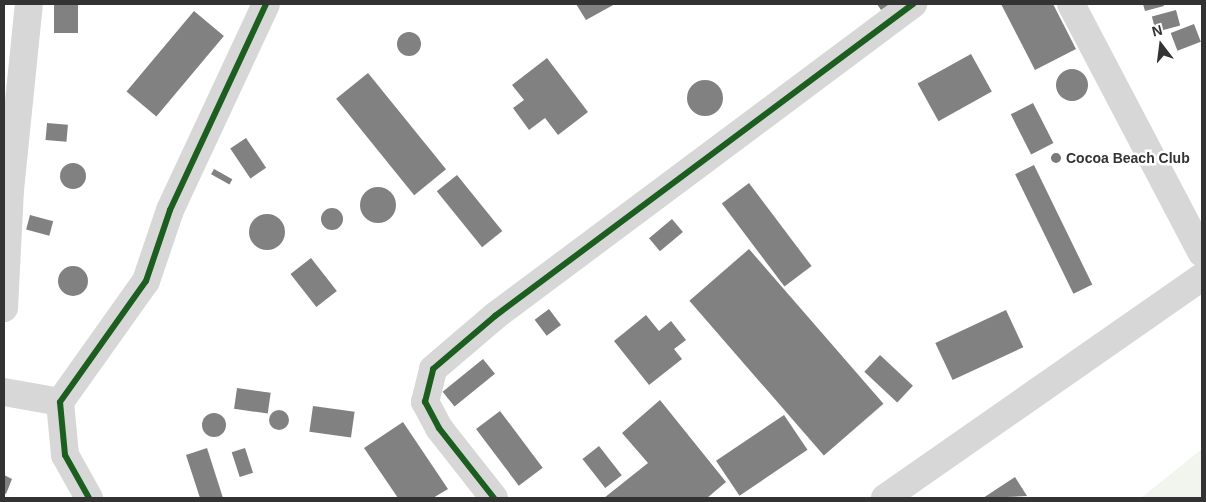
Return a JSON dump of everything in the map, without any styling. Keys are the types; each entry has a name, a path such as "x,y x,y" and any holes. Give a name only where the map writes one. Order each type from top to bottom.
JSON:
{"street":[{"path":"4,308 10,190 29,4"},
{"path":"89,498 65,455 60,402 146,281 170,210 266,4"},
{"path":"494,498 439,428 425,402 433,369 495,316 913,4"},
{"path":"1071,4 1202,253"},
{"path":"885,498 1202,277"},
{"path":"4,392 60,402"}],"shaded area":[{"path":"1202,449 1202,498 1141,498"}],"building":[{"path":"54,4 78,4 78,33 54,33"},
{"path":"576,4 615,4 586,20"},
{"path":"877,4 890,4 881,10"},
{"path":"1001,4 1053,4 1076,49 1035,70"},
{"path":"1143,4 1163,4 1164,6 1145,11"},
{"path":"1176,10 1180,25 1156,32 1152,16"},
{"path":"194,11 224,36 156,117 127,91"},
{"path":"1194,24 1201,42 1177,51 1171,33"},
{"path":"409,32 418,35 421,44 418,53 409,56 400,53 397,44 400,35"},
{"path":"971,54 992,92 938,121 918,84"},
{"path":"547,58 588,112 558,135 545,118 529,130 513,108 524,100 512,85"},
{"path":"1072,69 1084,73 1088,85 1084,97 1072,101 1060,97 1056,85 1060,73"},
{"path":"368,73 446,169 414,195 336,99"},
{"path":"705,80 718,85 723,98 718,111 705,116 692,111 687,98 692,85"},
{"path":"1033,103 1053,143 1031,154 1011,114"},
{"path":"47,123 68,125 66,142 46,140"},
{"path":"246,138 266,168 250,178 230,149"},
{"path":"73,163 82,167 86,176 82,185 73,189 64,185 60,176 64,167"},
{"path":"1034,165 1092,285 1073,294 1015,174"},
{"path":"214,169 232,179 229,184 211,174"},
{"path":"457,175 502,231 482,247 437,191"},
{"path":"749,183 812,266 784,287 722,203"},
{"path":"378,187 391,192 396,205 391,218 378,223 365,218 360,205 365,192"},
{"path":"332,208 340,211 343,219 340,227 332,230 324,227 321,219 324,211"},
{"path":"267,214 274,215 280,219 284,225 284,239 280,245 274,249 267,250 260,249 254,245 250,239 249,232 250,225 254,219 260,215"},
{"path":"30,215 53,221 49,236 26,229"},
{"path":"672,219 683,232 660,251 649,238"},
{"path":"749,249 883,404 824,456 689,301"},
{"path":"311,258 337,291 316,307 291,274"},
{"path":"73,266 84,270 88,281 84,292 73,296 62,292 58,281 62,270"},
{"path":"549,309 561,325 547,336 535,320"},
{"path":"1006,310 1023,347 953,380 935,343"},
{"path":"646,315 659,331 671,321 686,340 674,349 682,359 649,385 614,341"},
{"path":"880,355 913,386 897,403 864,372"},
{"path":"483,359 495,374 455,406 443,392"},
{"path":"237,388 271,393 268,414 234,409"},
{"path":"660,400 726,482 707,498 604,498 648,463 622,433"},
{"path":"313,406 355,412 351,438 309,432"},
{"path":"275,410 283,410 289,416 289,424 283,430 275,430 269,424 269,416"},
{"path":"500,411 543,468 519,486 476,429"},
{"path":"214,413 219,414 225,420 225,430 219,436 214,437 209,436 203,430 202,425 203,420 209,414"},
{"path":"784,415 807,450 740,496 716,461"},
{"path":"403,422 448,489 433,498 398,498 364,448"},
{"path":"599,446 622,475 605,488 582,459"},
{"path":"207,448 223,498 200,498 186,455"},
{"path":"245,448 253,473 240,477 232,452"},
{"path":"4,475 12,479 6,494 4,493"},
{"path":"1015,477 1027,496 983,498"}],"cycle path":[{"path":"89,498 65,455 60,402 146,281 170,210 266,4"},
{"path":"494,498 439,428 425,402 433,369 495,316 913,4"}],"place":[{"name":"Cocoa Beach Club","path":"1056,158"}]}
